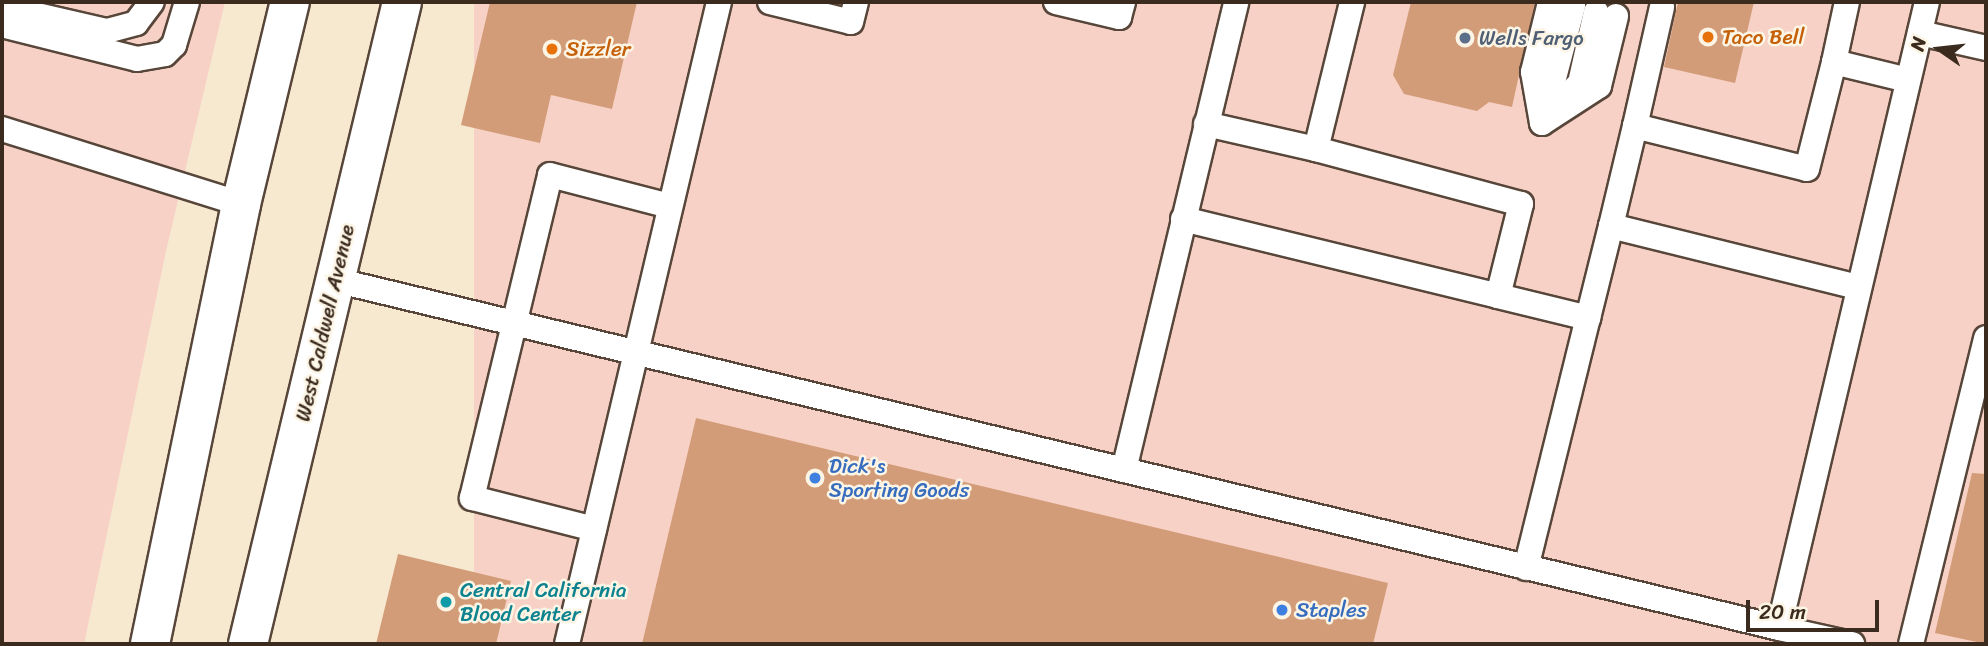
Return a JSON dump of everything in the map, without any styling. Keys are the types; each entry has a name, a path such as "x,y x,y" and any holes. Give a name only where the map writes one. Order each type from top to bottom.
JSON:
{"main road":[{"path":"150,644 242,204 290,2"},
{"name":"West Caldwell Avenue","path":"248,644 402,2"}],"lane":[{"path":"2,7 107,31 136,23 152,2"},
{"path":"2,25 137,59 165,54 174,46 187,2"},
{"path":"567,644 719,2"},
{"path":"769,2 851,22 856,2"},
{"path":"1056,2 1119,17 1123,2"},
{"path":"1317,149 1352,2"},
{"path":"1634,126 1807,169 1847,2"},
{"path":"1779,628 1927,2"},
{"path":"1124,470 1206,124 1230,3"},
{"path":"1526,568 1662,7"},
{"path":"1584,9 1580,83 1542,123 1533,72 1584,9"},
{"path":"1920,33 1986,48"},
{"path":"1834,62 1908,80"},
{"path":"1206,124 1317,149 1521,204 1498,296"},
{"path":"2,129 242,204"},
{"path":"594,529 471,498 550,175 670,206"},
{"path":"1183,219 1588,318"},
{"path":"1611,226 1858,287"},
{"path":"335,280 635,355 1852,644"},
{"path":"1911,644 1986,338"}],"shaded area":[{"path":"2,2 225,2 166,251 84,644 2,644"},
{"path":"474,2 1986,2 1986,644 474,644"}],"building":[{"name":"Sizzler","path":"490,2 637,2 612,109 551,95 540,143 461,125"},
{"name":"Wells Fargo","path":"1411,2 1535,2 1512,107 1489,102 1477,111 1404,94 1393,75"},
{"name":"Taco Bell","path":"1678,2 1754,2 1735,83 1664,67"},
{"name":"Dick's Sporting Goods","path":"696,418 1388,583 1373,644 642,644"},
{"path":"1972,473 1986,474 1986,644 1935,633"},
{"name":"Central California Blood Center","path":"398,554 511,581 496,644 376,644"}],"place":[{"name":"Taco Bell","path":"1708,37"},
{"name":"Wells Fargo","path":"1465,38"},
{"name":"Sizzler","path":"552,49"},
{"name":"Dick's Sporting Goods","path":"815,478"},
{"name":"Central California Blood Center","path":"446,602"},
{"name":"Staples","path":"1282,610"}]}
